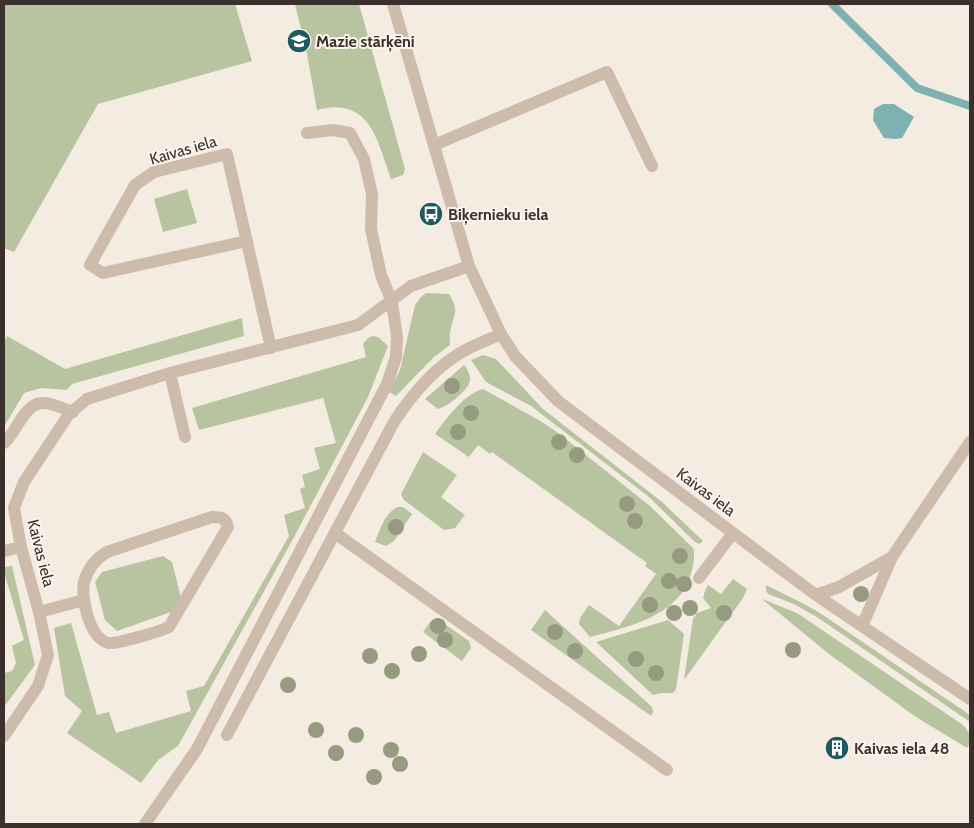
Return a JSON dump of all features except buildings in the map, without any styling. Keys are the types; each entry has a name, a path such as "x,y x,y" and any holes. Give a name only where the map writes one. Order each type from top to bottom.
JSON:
{"street":[{"name":"Kaivas iela","path":"393,4 469,266 501,334 515,356 558,401 733,533 816,595 970,699"},
{"path":"434,145 607,72 652,166"},
{"path":"145,824 197,749 386,384 396,357 397,337 392,302 381,275 371,229 372,194 364,160 350,133 333,130 307,133"},
{"name":"Kaivas iela","path":"247,241 103,273 90,265 135,185 154,172 227,154 247,241 271,348"},
{"name":"Kaivas iela","path":"4,736 38,686 48,655 39,612 21,546 14,508 24,482 69,414 87,399 170,373 358,325 392,302 411,286 469,266"},
{"path":"227,735 394,422 408,400 451,359 501,334"},
{"path":"170,373 185,437"},
{"path":"4,443 27,409 36,403 52,404 73,412"},
{"path":"862,626 892,556 970,442"},
{"path":"212,517 221,517 227,521 228,527 169,627 161,631 109,643 99,638 92,630 84,600 84,583 89,569 97,558 107,552 212,517"},
{"path":"335,533 667,770"},
{"path":"699,578 733,533"},
{"path":"4,551 21,546"},
{"path":"816,595 839,587 892,556"},
{"path":"39,612 84,600"}],"green space":[{"path":"4,4 235,4 252,61 98,104 14,252 4,248"},
{"path":"295,4 359,4 405,169 403,175 391,179 375,136 369,125 360,115 349,109 335,107 317,110 307,54"},
{"path":"187,189 197,223 163,232 154,199"},
{"path":"426,293 449,294 452,299 455,311 450,332 450,345 434,357 396,396 389,392 400,370 415,305"},
{"path":"242,318 244,336 72,384 67,390 41,388 24,393 4,427 4,343 7,336 65,369"},
{"path":"378,337 388,346 368,397 293,539 178,746 158,760 141,783 67,733 82,711 65,696 54,628 71,623 97,715 109,712 116,733 191,711 186,691 204,686 289,536 284,515 305,508 300,489 305,487 302,475 320,469 314,448 336,443 323,398 199,430 192,408 366,357 363,344 368,338"},
{"path":"483,355 496,359 543,409 662,502 703,541 699,544 695,542 649,497 531,406 486,382 471,360"},
{"path":"464,365 470,380 466,388 457,397 438,409 425,399"},
{"path":"483,389 557,432 650,506 693,548 692,570 686,586 665,609 636,624 590,637 579,624 580,618 589,605 619,626 656,574 645,566 647,563 492,452 490,454 478,445 469,457 435,434 463,401"},
{"path":"423,452 457,475 441,497 465,515 455,528 444,530 404,500 401,494"},
{"path":"403,507 412,514 394,541 386,546 375,542 386,517 393,509"},
{"path":"163,556 172,562 181,598 171,612 117,631 105,620 95,582 102,572"},
{"path":"12,566 35,665 4,707 4,673 12,671 16,663 12,646 24,640 4,572 4,567"},
{"path":"733,579 747,589 743,598 684,680 693,619 697,613 711,608 703,598 705,591 708,585 721,594"},
{"path":"766,585 820,613 967,713 970,716 970,722 817,617 794,604 768,594"},
{"path":"762,599 797,613 963,725 970,735 967,748 916,717 829,654"},
{"path":"545,610 652,707 653,712 651,716 531,630"},
{"path":"435,619 469,641 471,648 462,661 423,632 430,622"},
{"path":"668,620 684,634 676,689 673,693 653,695 596,642"}],"water":[{"path":"883,104 894,104 914,117 902,138 884,138 873,120 874,109"}],"waterway":[{"path":"832,4 917,88 970,106"}],"place":[{"name":"Mazie stārķēni","path":"299,41"},
{"name":"Biķernieku iela","path":"431,214"},
{"name":"Kaivas iela 48","path":"837,748"}]}
